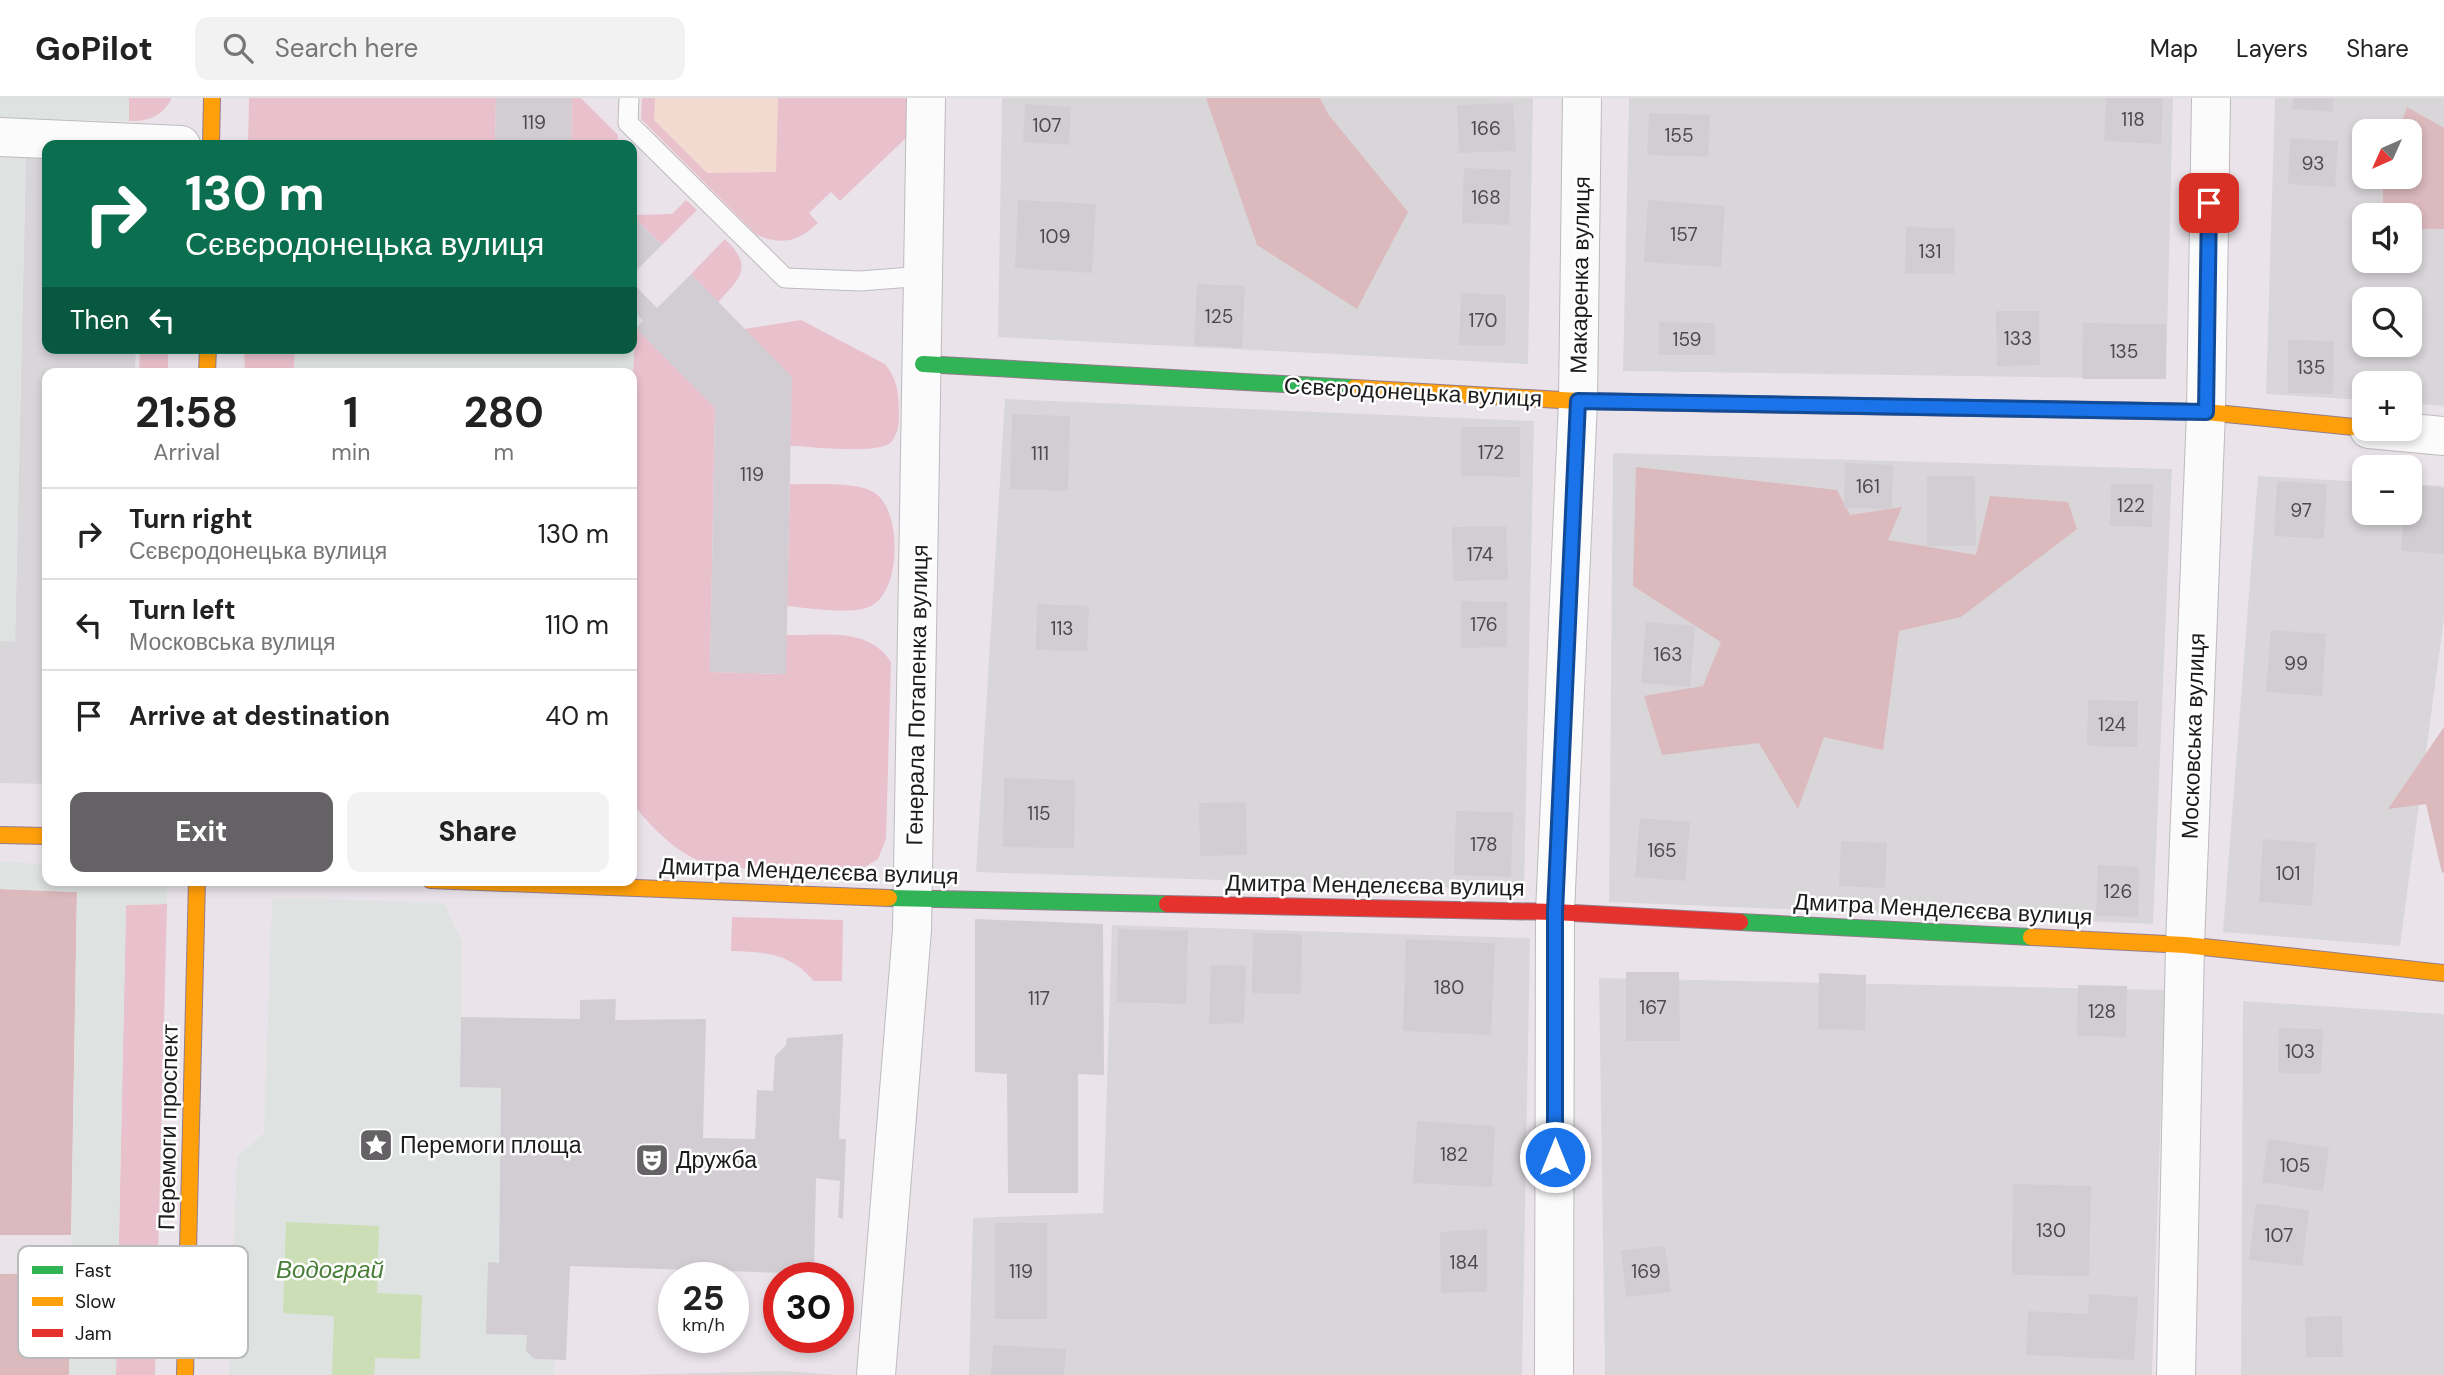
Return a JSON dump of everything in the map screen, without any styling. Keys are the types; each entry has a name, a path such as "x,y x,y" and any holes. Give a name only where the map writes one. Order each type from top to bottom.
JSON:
{"street":[{"path":"211,140 212,98"},
{"name":"Генерала Потапенка вулиця","path":"876,1375 912,899 926,98"},
{"name":"Макаренка вулиця","path":"1554,1375 1555,912 1578,401 1582,98"},
{"name":"Московська вулиця","path":"2176,1375 2185,945 2206,412 2211,98"},
{"path":"0,137 68,140"},
{"name":"Сєвєродонецька вулиця","path":"923,364 1578,401 2206,412 2352,427"},
{"name":"Сєвєродонецька вулиця","path":"2422,434 2444,436"},
{"path":"0,835 42,836"},
{"name":"Дмитра Менделєєва вулиця","path":"637,885 912,899 1555,912 2185,945 2444,973"},
{"name":"Перемоги проспект","path":"188,1246 197,886"}],"lane":[{"path":"629,98 628,123 785,278 860,281 924,276"}],"shaded area":[{"path":"0,98 129,98 129,121 0,118"},
{"path":"129,98 172,98 164,109 149,119 129,121"},
{"path":"249,98 496,98 495,140 248,140"},
{"path":"572,98 581,98 618,135 618,140 571,140"},
{"path":"642,98 907,98 907,137 840,201 831,192 809,213 818,223 811,229 797,238 774,240 757,235 641,119"},
{"path":"655,98 778,98 776,172 707,173 654,120"},
{"path":"1002,98 1533,98 1528,364 998,337"},
{"path":"1206,98 1320,98 1328,114 1408,212 1357,309 1257,245"},
{"path":"1629,98 2173,98 2166,379 1623,371"},
{"path":"2275,98 2444,98 2444,406 2422,404 2422,371 2352,371 2352,399 2266,394"},
{"path":"2407,107 2444,128 2444,229 2422,229 2422,203 2383,203 2383,189 2422,189 2422,119 2403,119"},
{"path":"0,138 26,139 15,642 0,641"},
{"path":"26,157 42,158 42,354 136,354 135,368 42,368 42,784 0,783 0,641 15,641"},
{"path":"686,200 697,210 662,245 637,220 637,215 672,214"},
{"path":"725,239 739,257 741,271 718,302 691,274"},
{"path":"637,314 643,321 637,327"},
{"path":"801,320 885,364 889,370 897,388 898,425 896,435 885,446 844,449 790,446 744,329"},
{"path":"637,329 715,408 710,672 785,674 786,635 830,634 858,638 881,651 891,662 886,839 878,859 860,870 752,869 711,864 697,860 670,842 653,828 637,809 637,368 633,368 634,354 637,354"},
{"path":"140,354 168,354 168,368 139,368"},
{"path":"244,354 295,354 294,368 245,368"},
{"path":"295,354 634,354 633,368 294,368"},
{"path":"1005,399 1534,421 1524,890 976,872"},
{"path":"1613,453 2172,469 2153,924 1609,902"},
{"path":"1636,467 1837,490 1850,515 1902,507 1888,540 1976,555 1990,496 2068,502 2077,529 1961,617 1899,631 1883,750 1824,737 1798,809 1759,743 1662,755 1644,696 1703,686 1721,642 1633,586"},
{"path":"2258,476 2352,481 2352,525 2422,525 2422,485 2444,486 2444,618 2400,946 2223,932"},
{"path":"790,484 857,487 875,493 884,502 894,532 895,549 889,583 873,605 843,611 787,606"},
{"path":"2444,727 2442,873 2426,804 2388,809"},
{"path":"0,862 42,864 42,886 167,887 167,904 126,905 119,1246 71,1246 77,892 0,889"},
{"path":"0,889 77,892 71,1235 0,1235"},
{"name":"Перемоги площа","path":"272,899 444,903 462,942 460,1087 501,1088 499,1263 488,1263 486,1333 527,1335 526,1351 534,1359 555,1360 554,1375 229,1375 230,1358 248,1358 248,1246 234,1246 237,1157 264,1133"},
{"path":"167,904 158,1246 119,1246 126,905"},
{"path":"732,917 843,920 842,981 814,981 786,959 755,952 731,951"},
{"path":"1112,925 1530,938 1522,1375 969,1375 973,1218 1103,1213"},
{"path":"1599,978 2165,990 2152,1375 1605,1375"},
{"path":"2243,1001 2444,1014 2444,1375 2241,1375"},
{"path":"0,1274 18,1274 18,1358 69,1358 69,1375 0,1375"},
{"path":"69,1358 116,1358 116,1375 69,1375"},
{"path":"116,1358 155,1358 155,1375 116,1375"},
{"path":"786,1371 839,1375 621,1375"}],"water":[{"name":"Водограй","path":"286,1222 379,1226 377,1293 422,1295 420,1359 375,1358 374,1375 332,1375 334,1316 283,1313"}],"building":[{"path":"496,98 572,98 571,140 495,140"},
{"path":"2106,98 2163,98 2161,144 2104,141"},
{"path":"2293,98 2334,98 2333,112 2292,109"},
{"path":"1513,103 1516,151 1459,153 1457,105"},
{"path":"1025,104 1071,107 1069,145 1023,142"},
{"path":"1649,113 1710,115 1708,157 1647,155"},
{"path":"2290,138 2338,141 2335,187 2288,184"},
{"path":"1464,168 1511,170 1509,225 1462,223"},
{"path":"1018,200 1096,204 1092,273 1015,268"},
{"path":"1648,200 1725,206 1721,267 1644,262"},
{"path":"637,220 662,245 637,270"},
{"path":"1906,227 1955,228 1954,274 1905,274"},
{"path":"691,274 792,377 786,674 710,672 715,408 637,329 643,321 637,314 637,287 657,308"},
{"path":"1197,284 1245,286 1242,348 1194,345"},
{"path":"1461,293 1506,295 1505,346 1459,345"},
{"path":"1996,311 2039,311 2040,365 1997,366"},
{"path":"1659,322 1715,323 1715,355 1659,355"},
{"path":"2083,323 2166,324 2166,379 2082,379"},
{"path":"2288,340 2334,341 2333,394 2288,393"},
{"path":"1012,414 1070,416 1068,491 1010,489"},
{"path":"1461,427 1520,427 1520,477 1461,476"},
{"path":"1845,463 1893,465 1892,509 1844,508"},
{"path":"1927,476 1975,476 1976,546 1927,546"},
{"path":"2277,481 2327,484 2324,539 2274,536"},
{"path":"2111,484 2153,484 2152,527 2110,526"},
{"path":"2422,486 2444,488 2444,554 2401,551 2403,525 2422,525"},
{"path":"1506,526 1508,580 1453,581 1452,527"},
{"path":"1461,601 1507,602 1507,647 1461,648"},
{"path":"1037,604 1089,606 1087,651 1036,650"},
{"path":"1646,622 1695,626 1690,687 1641,683"},
{"path":"2271,630 2326,634 2322,696 2266,692"},
{"path":"2088,700 2138,701 2137,747 2087,746"},
{"path":"1004,778 1075,780 1074,848 1003,847"},
{"path":"1246,802 1247,855 1200,856 1199,803"},
{"path":"1456,811 1513,812 1511,877 1454,875"},
{"path":"1640,818 1690,822 1685,881 1635,877"},
{"path":"2263,839 2316,843 2312,906 2259,902"},
{"path":"1841,841 1887,843 1885,888 1839,886"},
{"path":"2098,865 2139,867 2138,917 2096,916"},
{"path":"975,919 1103,924 1104,1075 1078,1074 1078,1193 1008,1193 1007,1074 975,1072"},
{"path":"1118,929 1188,931 1186,1004 1117,1002"},
{"path":"1253,933 1302,934 1301,994 1252,993"},
{"path":"1406,939 1495,943 1491,1035 1403,1031"},
{"path":"1211,965 1246,966 1244,1023 1209,1024"},
{"path":"1626,972 1679,972 1680,1041 1626,1041"},
{"path":"1819,973 1866,975 1865,1030 1818,1029"},
{"path":"2078,985 2127,986 2126,1037 2077,1036"},
{"path":"616,999 615,1020 706,1019 703,1138 755,1139 757,1090 773,1091 775,1056 786,1045 787,1038 843,1034 839,1139 846,1139 843,1219 838,1217 840,1181 816,1178 814,1262 763,1262 763,1272 749,1272 749,1262 658,1262 658,1269 570,1266 566,1360 534,1359 526,1351 527,1335 486,1334 488,1262 499,1263 501,1088 460,1087 461,1017 580,1019 580,1000"},
{"path":"2279,1028 2323,1029 2321,1074 2278,1073"},
{"path":"1417,1121 1495,1126 1492,1187 1413,1183"},
{"path":"2268,1139 2329,1148 2323,1191 2262,1182"},
{"path":"2013,1184 2091,1186 2089,1276 2012,1275"},
{"path":"2256,1203 2309,1210 2302,1266 2249,1260"},
{"path":"995,1223 1047,1223 1047,1319 995,1319"},
{"path":"1487,1229 1487,1292 1441,1293 1440,1232"},
{"path":"1665,1246 1671,1292 1626,1297 1621,1250"},
{"path":"2089,1294 2138,1297 2134,1360 2026,1355 2028,1311 2088,1314"},
{"path":"2342,1316 2343,1357 2306,1357 2305,1317"},
{"path":"993,1345 1066,1349 1064,1375 991,1375"}],"traffic: fast":[{"path":"923,364 1354,388"},
{"path":"1793,405 2103,410"},
{"path":"889,898 1167,904"},
{"path":"1740,922 2031,937"}],"traffic: slow":[{"path":"211,140 212,98"},
{"path":"207,368 208,354"},
{"path":"1354,388 1578,401 1793,405"},
{"path":"2103,410 2206,412 2352,427"},
{"path":"0,835 42,836"},
{"path":"188,1246 197,886"},
{"path":"583,886 889,898"},
{"path":"2031,937 2185,945 2444,973"},
{"path":"185,1358 185,1375"}],"traffic: jam":[{"path":"1167,904 1555,912 1740,922"}],"place":[{"name":"Перемоги площа","path":"376,1145"},
{"name":"Дружба","path":"652,1160"}],"route":[{"path":"1555,1157 1555,912 1578,401 2206,412 2209,203"}]}
